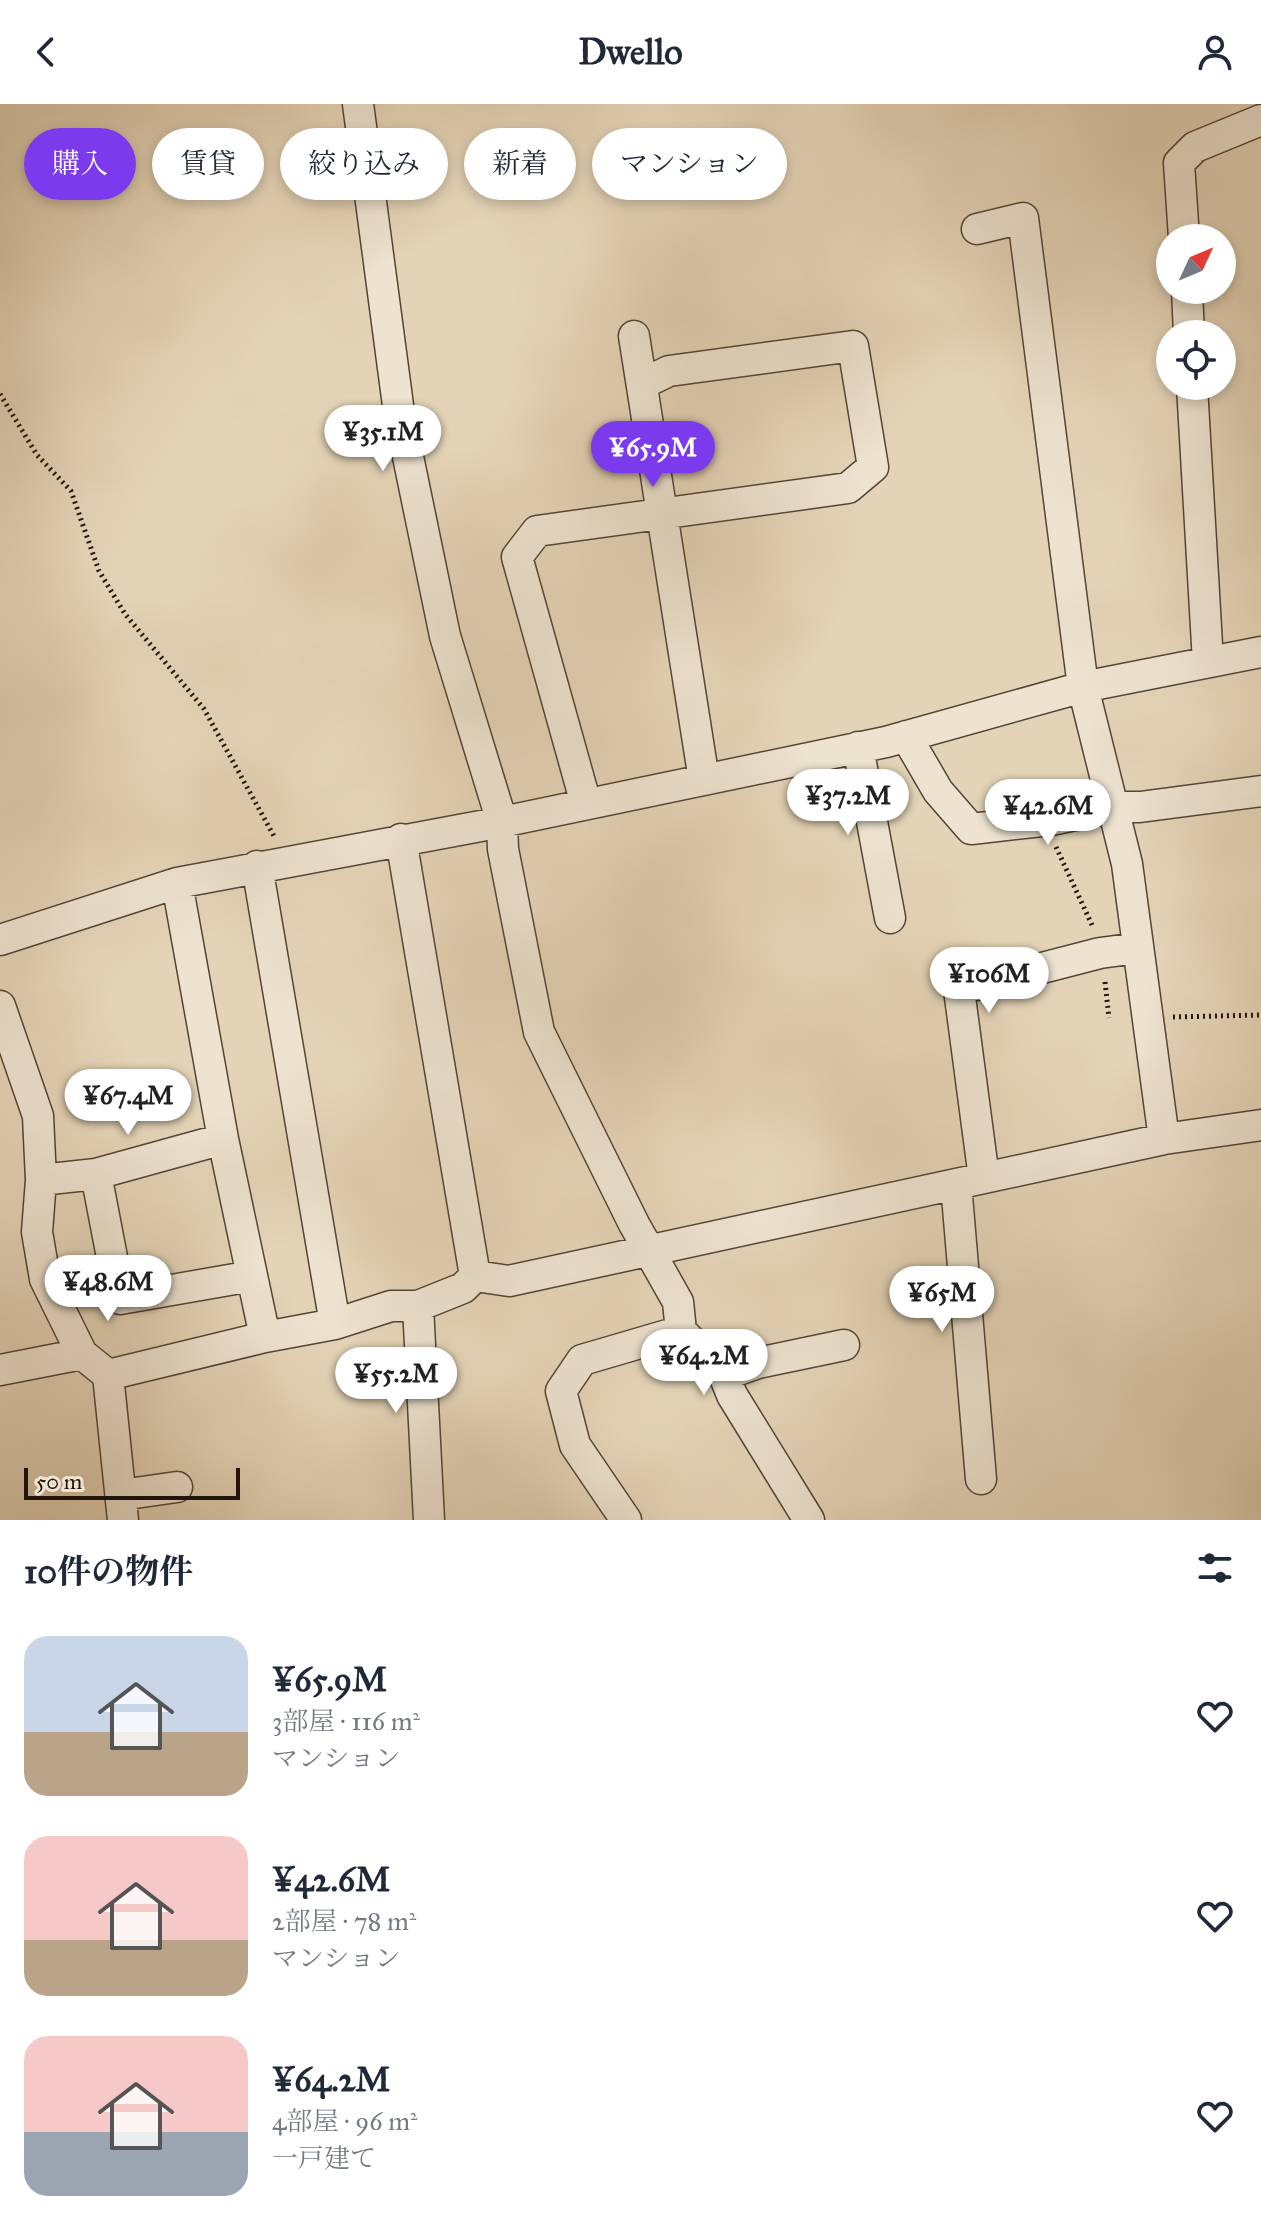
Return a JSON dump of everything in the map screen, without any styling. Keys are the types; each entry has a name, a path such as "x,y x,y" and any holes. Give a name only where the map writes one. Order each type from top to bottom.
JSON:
{"street":[{"path":"358,104 399,413 445,636 502,822 503,849 539,1032 648,1250 678,1302 681,1331 724,1375 732,1395 809,1520"},
{"path":"1183,224 1179,163 1195,147 1261,120"},
{"path":"977,229 1023,218 1083,687 1127,864 1164,1139"},
{"path":"634,336 704,780"},
{"path":"586,804 517,557 537,531 848,488 873,467 853,346 669,371 642,384"},
{"path":"1193,400 1208,662"},
{"path":"0,940 177,883 502,822 704,780 906,736 1083,687 1261,652"},
{"path":"906,736 938,791 971,829 1051,820 1113,807 1140,807 1261,791"},
{"path":"858,747 890,918"},
{"path":"401,839 475,1276"},
{"path":"270,864 335,1324"},
{"path":"177,883 223,1139 265,1337"},
{"path":"981,1479 970,1181 958,982 976,985 1100,953 1138,948"},
{"path":"0,1006 38,1116 41,1180 37,1232 45,1279 82,1354 108,1375 122,1507 177,1487"},
{"path":"475,1276 509,1281 1164,1139 1261,1125"},
{"path":"41,1180 96,1174 223,1139"},
{"path":"96,1174 120,1299 252,1276"},
{"path":"108,1375 265,1337 335,1324 391,1306 418,1306 463,1288 475,1276"},
{"path":"418,1306 429,1520"},
{"path":"626,1520 575,1445 561,1391 582,1360 681,1331"},
{"path":"724,1375 758,1363 844,1345"},
{"path":"0,1370 82,1354"}],"path":[{"path":"0,394 37,455 71,491 99,571 125,614 204,709 276,840 270,864"},
{"path":"1051,820 1049,832 1094,930 1109,1018"},
{"path":"1148,1018 1261,1015"}]}
